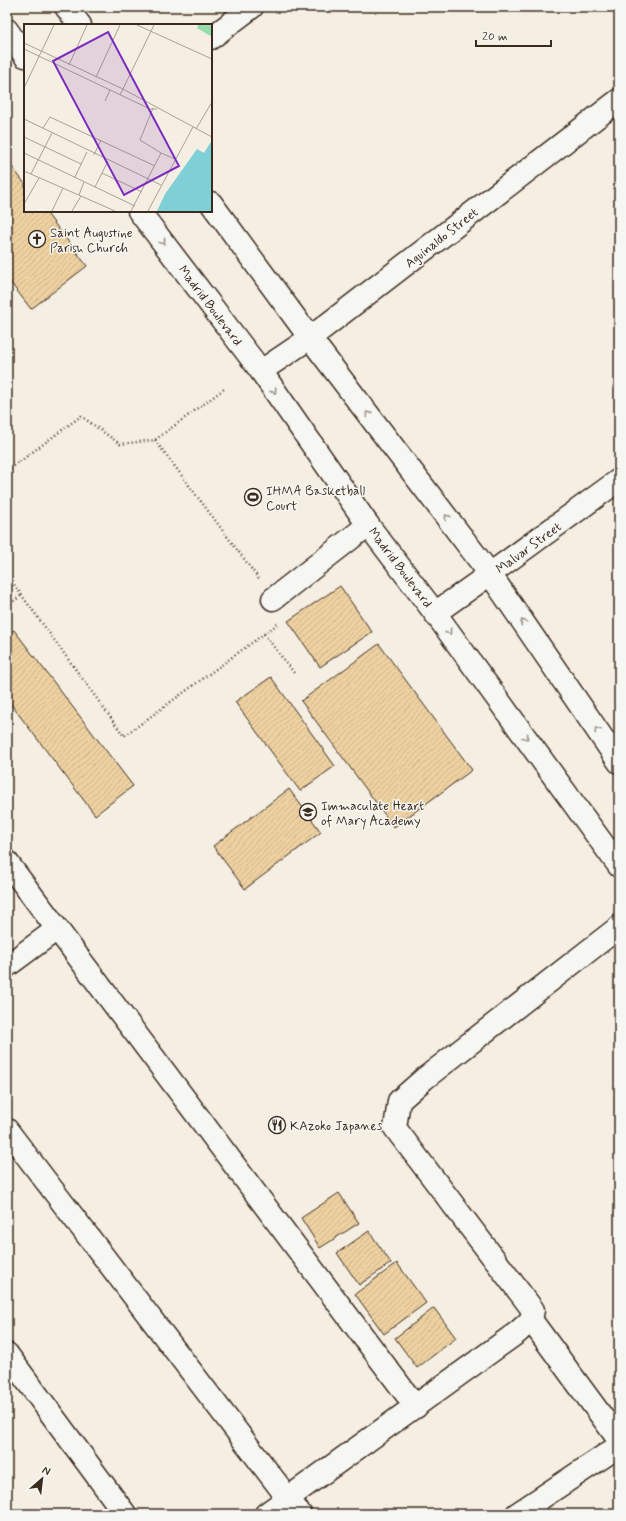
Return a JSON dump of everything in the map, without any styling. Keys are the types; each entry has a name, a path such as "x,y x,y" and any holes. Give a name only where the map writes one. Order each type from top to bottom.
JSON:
{"street":[{"path":"66,7 79,24"},
{"path":"212,37 252,7"},
{"path":"7,30 24,55"},
{"name":"Aguinaldo Street","path":"260,371 310,338 619,100"},
{"path":"212,204 310,338 490,574 619,762"},
{"name":"Madrid Boulevard","path":"140,212 260,371 368,525 435,613 619,866"},
{"name":"Malvar Street","path":"435,613 619,480"},
{"path":"273,599 368,525"},
{"path":"7,862 416,1407"},
{"path":"266,1514 294,1507 416,1407 518,1332 531,1320 533,1310 395,1128 399,1101 424,1079 619,927"},
{"path":"7,966 57,929"},
{"path":"10,1142 294,1507"},
{"path":"531,1320 619,1440"},
{"path":"7,1354 125,1514"},
{"path":"518,1514 619,1446"}],"path":[{"path":"7,471 80,416 120,444 155,440 224,389"},
{"path":"7,575 124,736 287,617 155,440"},
{"path":"7,606 22,595"},
{"path":"264,634 295,674"}],"building":[{"name":"Saint Augustine Parish Church","path":"7,160 24,183 24,212 46,212 87,266 31,309 7,278"},
{"path":"340,586 372,632 320,667 288,621"},
{"path":"14,630 133,786 95,815 7,699 7,635"},
{"path":"379,644 472,770 394,827 301,701"},
{"path":"271,677 335,766 300,791 235,702"},
{"path":"289,789 321,832 245,889 213,846"},
{"path":"339,1193 359,1223 320,1248 301,1218"},
{"path":"369,1231 391,1263 359,1285 337,1253"},
{"path":"397,1263 426,1303 384,1334 355,1294"},
{"path":"434,1308 456,1338 417,1368 395,1338"}],"place":[{"name":"Saint Augustine Parish Church","path":"37,239"},
{"name":"IHMA Basketball Court","path":"253,497"},
{"name":"Immaculate Heart of Mary Academy","path":"308,812"},
{"name":"KAzoko Japanes","path":"277,1125"}]}
